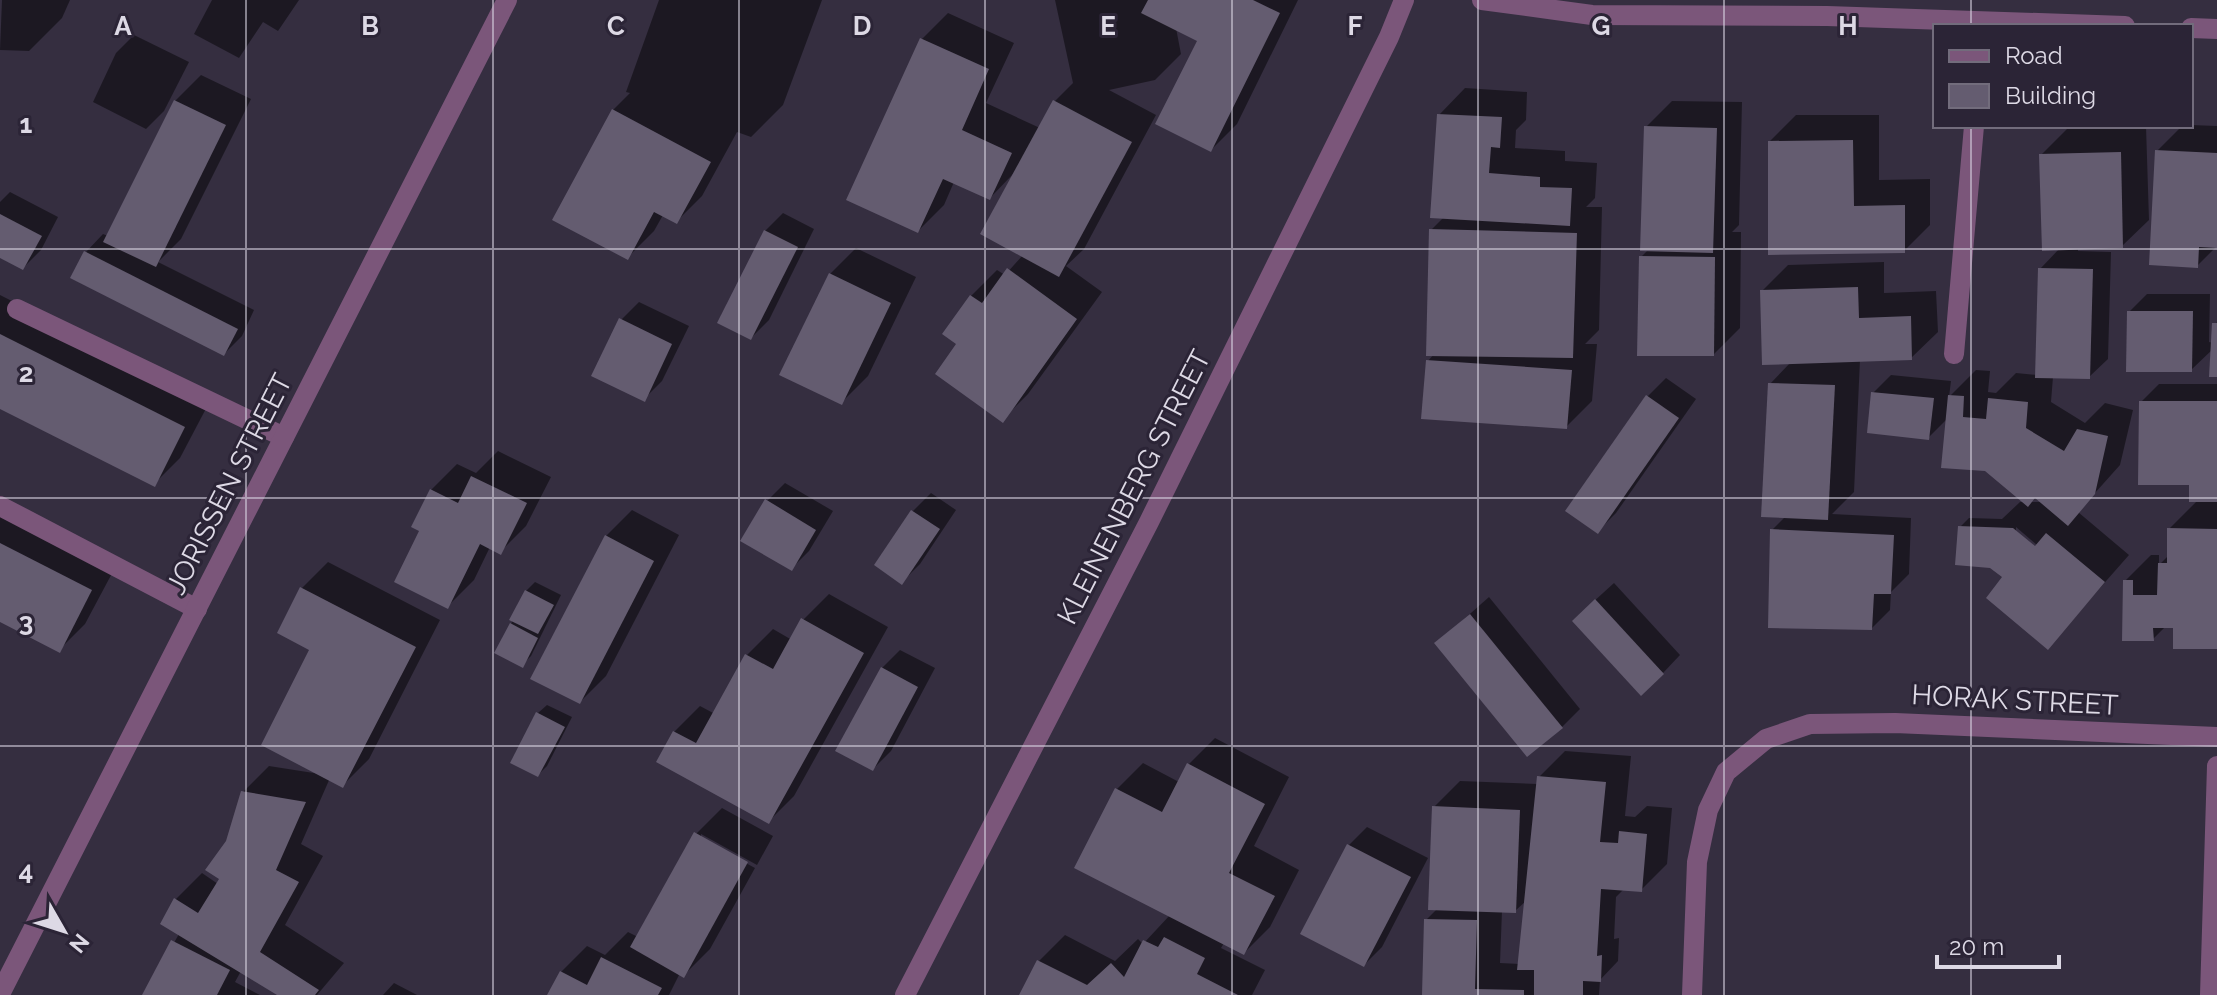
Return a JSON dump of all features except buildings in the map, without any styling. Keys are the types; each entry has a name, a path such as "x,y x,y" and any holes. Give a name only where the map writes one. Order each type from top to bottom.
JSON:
{"street":[{"name":"JORISSEN STREET","path":"0,994 507,0"},
{"name":"KLEINENBERG STREET","path":"905,995 1149,522 1389,37 1404,0"},
{"path":"1482,0 1592,15 1958,10 1988,24"},
{"path":"2193,28 2217,29"},
{"path":"1954,354 1974,128"},
{"path":"17,309 284,437"},
{"path":"0,506 197,609"},
{"name":"HORAK STREET","path":"1692,995 1697,862 1708,810 1726,772 1742,755 1766,739 1810,724 1895,723 2217,737"},
{"path":"2210,995 2217,766"}]}
